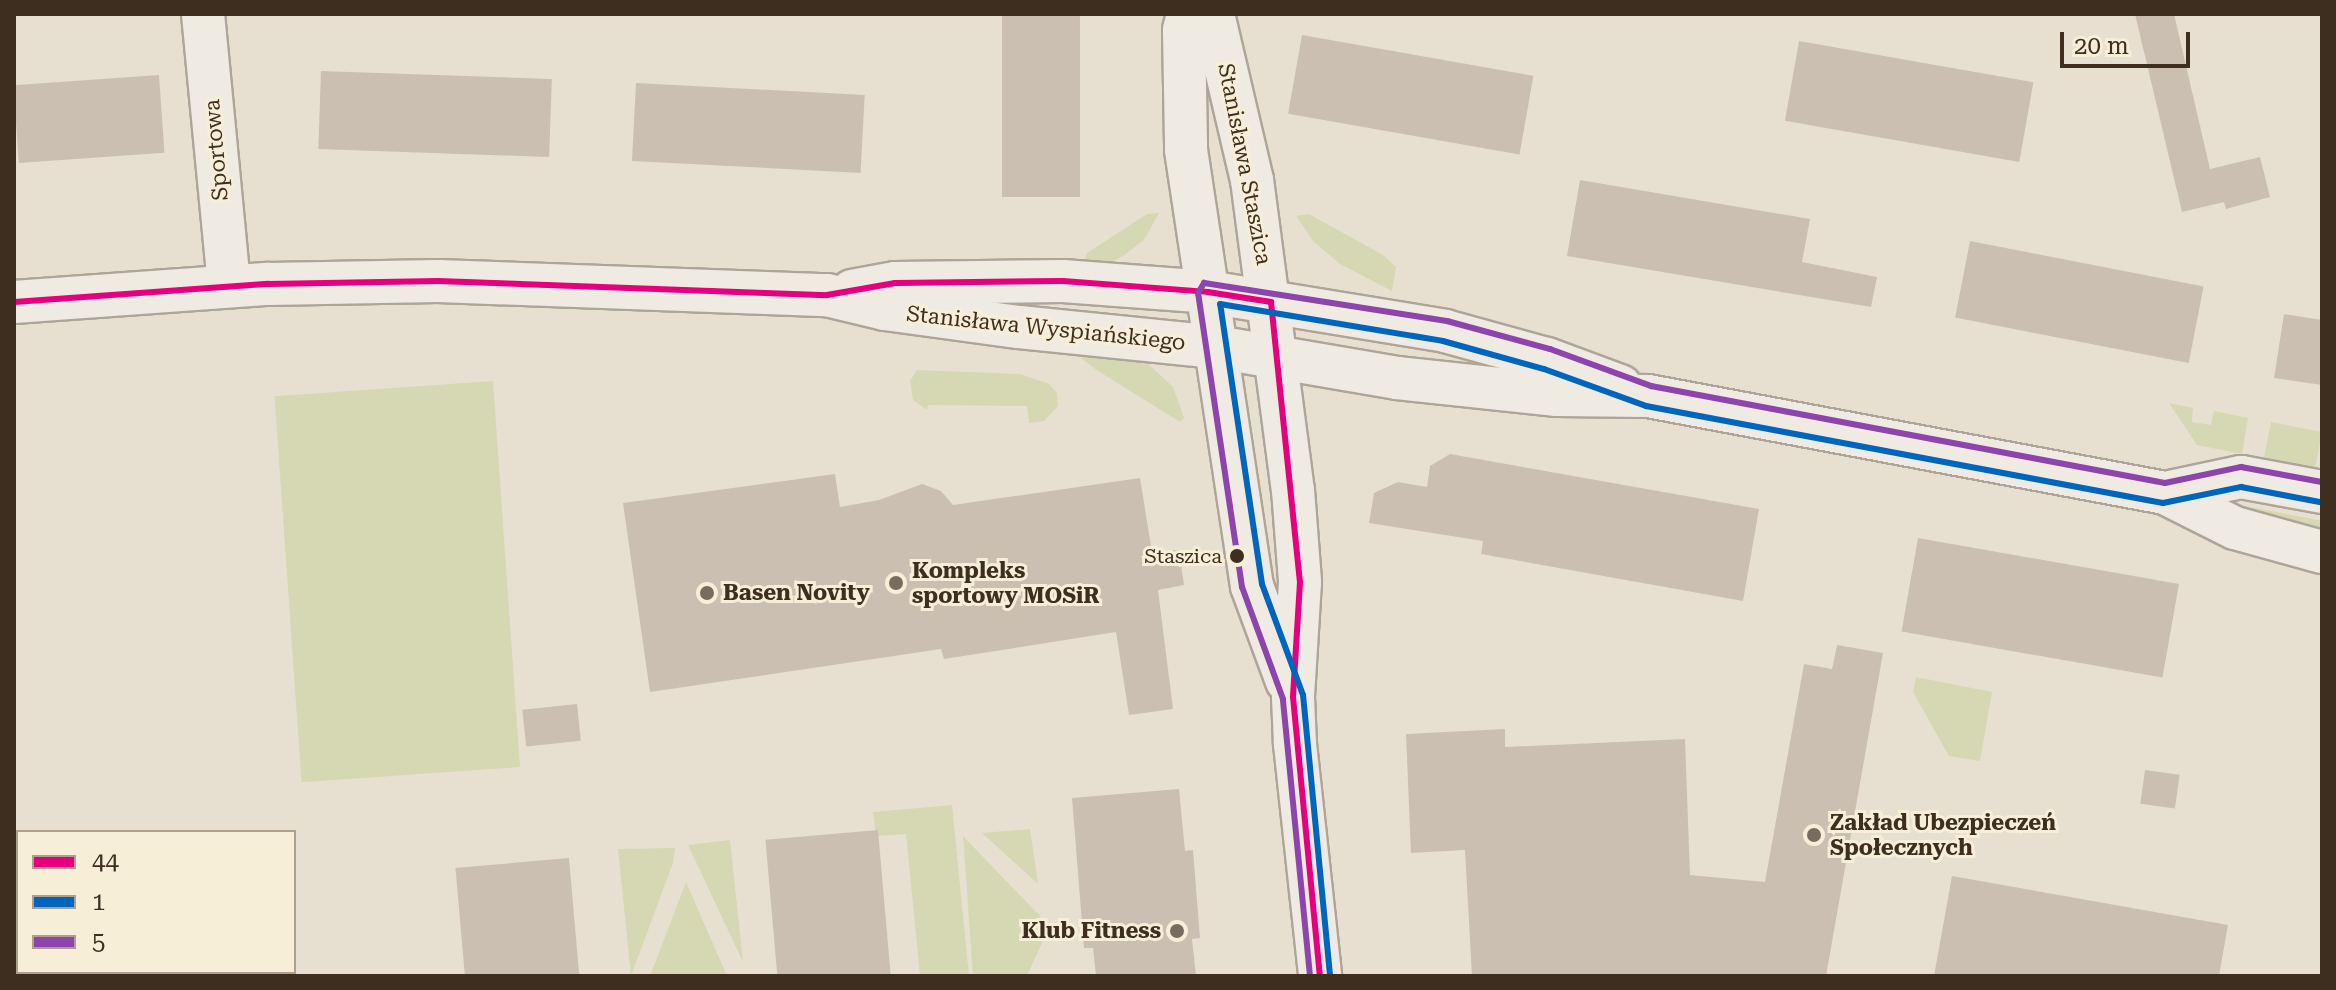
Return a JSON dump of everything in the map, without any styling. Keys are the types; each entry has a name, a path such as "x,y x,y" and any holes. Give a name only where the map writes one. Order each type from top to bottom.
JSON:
{"street":[{"name":"Sportowa","path":"203,14 229,286"},
{"name":"Stanisława Staszica","path":"1188,14 1184,30 1186,150 1252,586 1293,697"},
{"name":"Stanisława Staszica","path":"1213,14 1252,180 1271,302 1300,582 1293,697 1320,976"},
{"name":"Stanisława Wyspiańskiego","path":"14,302 229,286 438,281 827,295 885,309 1019,327 1216,347 1397,378 1557,395 1648,396"},
{"name":"Stanisława Wyspiańskiego","path":"827,295 895,283 1063,281 1208,292 1445,331 1547,359 1648,396 2165,493 2235,528 2322,552"},
{"name":"Stanisława Wyspiańskiego","path":"2165,493 2241,477 2322,492"}],"green space":[{"path":"1159,213 1144,240 1123,256 1104,266 1082,270 1087,253 1147,214"},
{"path":"1309,214 1383,255 1396,267 1392,291 1340,264 1313,241 1296,216"},
{"path":"1081,352 1145,361 1173,387 1184,418 1180,422 1098,371 1082,359"},
{"path":"917,370 1020,374 1049,384 1057,393 1058,406 1044,421 1029,423 1027,406 928,405 927,410 913,400 910,381"},
{"path":"493,381 520,767 302,782 275,396"},
{"path":"2169,403 2193,408 2192,422 2211,425 2214,411 2248,418 2242,454 2197,445"},
{"path":"2271,422 2322,432 2315,468 2264,458"},
{"path":"2240,505 2322,521 2322,534 2238,508"},
{"path":"1916,677 1992,692 1980,761 1949,756 1913,692"},
{"path":"952,805 969,976 920,976 906,834 876,836 873,812"},
{"path":"1030,829 1038,884 982,833"},
{"path":"963,836 1040,916 1042,943 1027,976 973,976"},
{"path":"730,840 743,962 688,845"},
{"path":"675,848 673,863 631,976 618,849"},
{"path":"686,882 727,976 650,976"}],"building":[{"path":"1002,14 1080,14 1080,197 1002,197"},
{"path":"2135,14 2174,14 2210,169 2260,157 2270,197 2226,209 2224,202 2182,212"},
{"path":"1302,35 1533,76 1520,155 1288,114"},
{"path":"1799,41 2033,82 2019,162 1785,121"},
{"path":"321,71 552,79 549,157 318,149"},
{"path":"159,75 164,153 19,163 14,85"},
{"path":"636,83 865,95 861,173 632,161"},
{"path":"1580,180 1810,219 1802,262 1877,277 1871,307 1567,256"},
{"path":"1970,241 2204,286 2189,363 1955,318"},
{"path":"2284,314 2322,320 2322,385 2274,378"},
{"path":"1450,454 1759,509 1743,601 1481,554 1483,541 1369,523 1374,493 1398,482 1427,487 1430,466"},
{"name":"Kompleks sportowy MOSiR","path":"835,474 840,507 879,500 922,484 941,491 953,505 1140,478 1152,552 1179,550 1184,585 1158,590 1173,709 1129,715 1116,632 944,659 941,649 650,692 623,503"},
{"path":"1918,538 2179,584 2162,678 1902,632"},
{"path":"1837,645 1883,653 1826,976 1472,976 1465,850 1411,853 1406,734 1505,729 1505,747 1685,739 1690,875 1765,882 1804,664 1832,669"},
{"path":"577,704 581,741 526,747 522,710"},
{"path":"2145,770 2180,775 2175,809 2140,804"},
{"path":"1179,789 1185,851 1193,850 1200,938 1192,939 1196,976 1096,976 1093,948 1084,948 1072,798"},
{"path":"878,830 891,976 777,976 765,840"},
{"path":"569,858 579,976 465,976 455,868"},
{"path":"1952,876 2228,925 2219,976 1934,976"}],"transit line":[{"name":"44","path":"14,302 268,284 438,281 827,295 895,283 1063,281 1208,292 1271,302 1300,582 1293,697 1320,976"},
{"name":"5","path":"1310,976 1283,699 1242,587 1198,293 1204,283 1447,321 1550,349 1651,386 2165,483 2241,467 2322,482"},
{"name":"1","path":"1330,975 1303,695 1262,584 1220,304 1443,341 1544,369 1646,406 2163,503 2241,487 2320,502"}],"place":[{"name":"Staszica","path":"1237,556"},
{"name":"Kompleks sportowy MOSiR","path":"896,583"},
{"name":"Basen Novity","path":"707,593"},
{"name":"Zakład Ubezpieczeń Społecznych","path":"1814,835"},
{"name":"Klub Fitness","path":"1177,931"}]}
